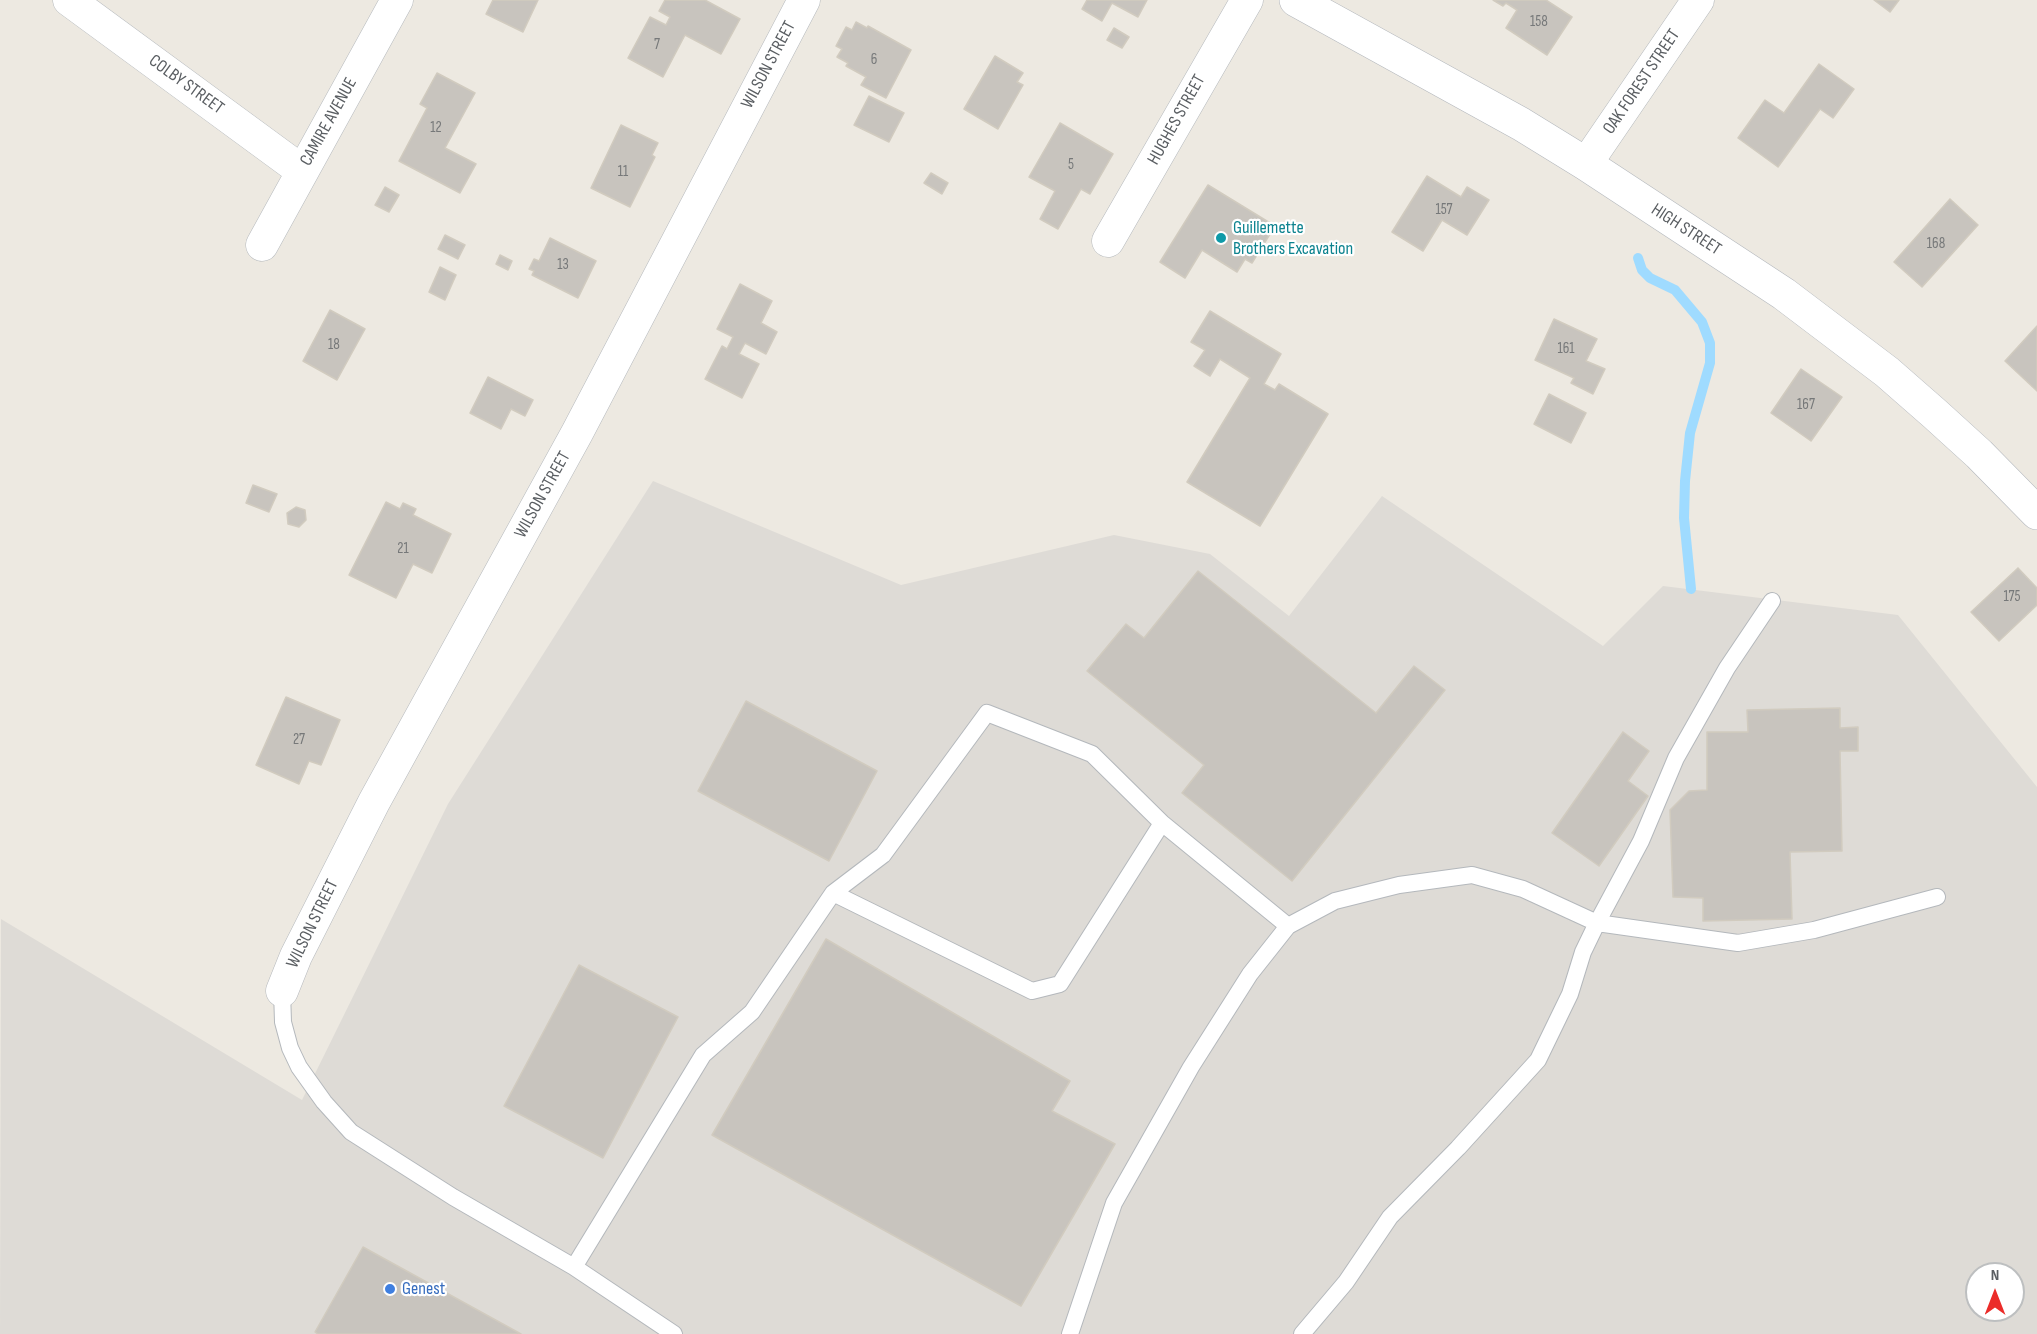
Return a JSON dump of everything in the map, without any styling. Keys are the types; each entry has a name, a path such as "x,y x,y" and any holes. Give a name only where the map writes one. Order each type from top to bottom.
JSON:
{"street":[{"name":"COLBY STREET","path":"69,0 302,171"},
{"name":"CAMIRE AVENUE","path":"262,245 397,0"},
{"name":"WILSON STREET","path":"282,991 296,956 374,802 577,433 804,0"},
{"name":"HUGHES STREET","path":"1108,241 1247,0"},
{"name":"HIGH STREET","path":"1296,0 1521,124 1784,294 1887,372 1979,454 2037,513"},
{"name":"OAK FOREST STREET","path":"1586,164 1698,0"}],"lane":[{"path":"1302,1334 1346,1282 1390,1217 1458,1148 1538,1060 1570,994 1583,952 1641,841 1676,758 1727,668 1772,601"},
{"path":"574,1267 703,1055 752,1012 834,893 884,855 987,713 1092,754 1162,823 1288,926"},
{"path":"834,893 1032,991 1060,984 1162,823"},
{"path":"1071,1334 1114,1203 1191,1067 1250,974 1288,926 1335,901 1400,885 1472,875 1523,889 1597,923 1738,943 1814,930 1937,897"},
{"path":"282,991 283,1022 298,1067 324,1102 351,1132 453,1197 574,1267 674,1334"}],"shaded area":[{"path":"653,481 901,585 1114,535 1210,554 1289,616 1382,496 1603,646 1663,586 1898,615 2037,787 2037,1334 0,1334 1,919 302,1100 448,804"}],"building":[{"path":"493,0 538,0 523,32 486,14"},
{"path":"665,0 705,0 740,19 721,54 685,35 663,77 628,58 650,17 666,25 670,17 659,11"},
{"path":"1087,0 1147,0 1138,17 1112,3 1102,21 1082,9"},
{"path":"1493,0 1546,0 1572,17 1547,55 1506,28 1517,10 1506,3 1503,6"},
{"path":"1874,0 1899,0 1890,12"},
{"path":"856,22 867,28 868,26 911,50 886,98 861,85 866,77 846,66 848,63 837,57 842,49 836,46 846,27 852,30"},
{"path":"1114,28 1129,37 1122,48 1107,40"},
{"path":"995,56 1023,73 1017,82 1023,85 998,129 964,109"},
{"path":"1819,64 1854,89 1833,118 1820,109 1778,167 1738,138 1765,100 1784,113"},
{"path":"437,73 475,93 445,148 476,164 460,193 399,161 427,108 420,104"},
{"path":"869,96 904,113 889,142 854,125"},
{"path":"1060,123 1113,154 1090,194 1081,189 1058,229 1040,219 1055,191 1029,177"},
{"path":"621,125 658,143 652,155 655,157 630,207 591,188"},
{"path":"931,173 948,183 942,194 924,183"},
{"path":"1427,176 1461,197 1467,187 1489,200 1467,235 1442,220 1423,251 1392,232"},
{"name":"Guillemette Brothers Excavation","path":"1208,185 1275,226 1252,263 1245,259 1237,272 1202,250 1185,278 1160,262"},
{"path":"385,187 399,195 389,212 375,205"},
{"path":"1950,199 1978,225 1922,287 1894,262"},
{"path":"445,235 465,245 458,259 438,249"},
{"path":"550,238 596,261 578,298 532,275 534,271 529,269 534,259 539,261"},
{"path":"500,255 512,261 508,270 496,264"},
{"path":"440,267 456,275 445,300 429,292"},
{"path":"740,284 772,301 761,323 777,332 766,354 745,343 739,354 759,364 742,398 705,379 722,346 727,349 733,337 717,329"},
{"path":"330,310 365,329 337,380 303,361"},
{"path":"1210,311 1281,354 1264,384 1275,390 1279,384 1328,414 1260,526 1187,482 1250,378 1220,359 1210,376 1194,366 1205,350 1191,342"},
{"path":"1554,319 1597,339 1586,361 1605,369 1593,394 1571,383 1574,378 1535,360"},
{"path":"2037,326 2037,391 2005,361"},
{"path":"1801,369 1842,397 1811,441 1771,413"},
{"path":"488,377 533,400 525,416 511,409 501,429 470,413"},
{"path":"1549,394 1586,413 1571,443 1534,424"},
{"path":"253,485 277,494 269,512 246,503"},
{"path":"386,502 400,509 403,503 416,509 413,515 451,534 432,573 413,564 396,598 349,575"},
{"path":"296,507 305,510 306,520 299,527 288,524 287,513"},
{"path":"2018,568 2037,588 2037,605 1999,641 1971,612"},
{"path":"1198,571 1376,713 1414,666 1445,690 1292,881 1182,793 1204,765 1087,671 1126,624 1144,638"},
{"path":"286,697 340,720 321,765 309,761 299,784 256,765"},
{"path":"746,701 877,771 829,861 698,791"},
{"path":"1840,708 1840,728 1858,727 1858,751 1840,751 1842,851 1790,852 1792,919 1703,921 1703,898 1673,897 1670,810 1689,791 1707,790 1707,732 1748,732 1747,710"},
{"path":"1623,732 1649,751 1628,781 1648,796 1599,866 1552,833"},
{"path":"826,939 1070,1081 1052,1111 1115,1144 1021,1306 712,1135"},
{"path":"579,965 678,1017 603,1158 504,1106"},
{"name":"Genest","path":"363,1247 521,1334 318,1334 315,1332"}],"waterway":[{"path":"1638,258 1642,270 1650,278 1675,290 1702,322 1710,343 1710,363 1690,433 1685,481 1684,518 1691,589"}],"place":[{"name":"Guillemette Brothers Excavation","path":"1221,238"},
{"name":"Genest","path":"390,1289"}]}
